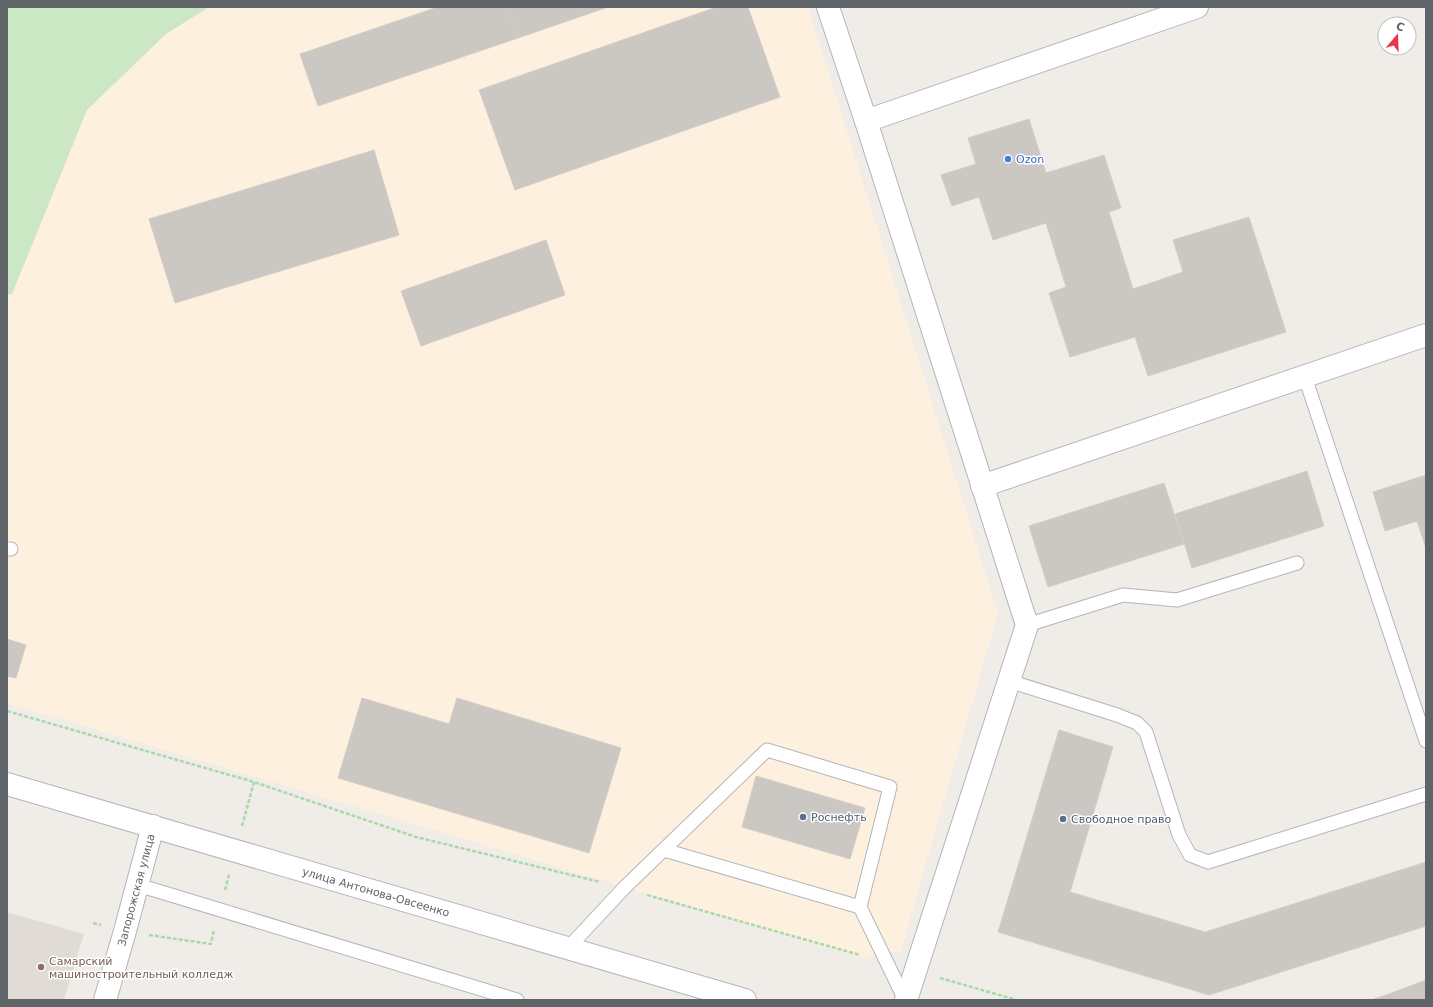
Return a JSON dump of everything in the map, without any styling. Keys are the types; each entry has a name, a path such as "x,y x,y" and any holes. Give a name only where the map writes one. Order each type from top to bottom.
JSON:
{"street":[{"path":"828,7 866,121 1027,625 905,1000"},
{"path":"866,121 1197,7"},
{"path":"982,486 1426,335"},
{"name":"улица Антонова-Овсеенко","path":"7,784 745,1000"},
{"name":"Запорожская улица","path":"105,1000 138,885 153,826"}],"lane":[{"path":"1305,376 1426,741"},
{"path":"1027,625 1123,595 1177,600 1298,563"},
{"path":"1009,681 1138,723 1146,732 1179,835 1190,855 1208,862 1426,794"},
{"path":"568,948 624,888 767,750 890,787 860,907 905,1000"},
{"path":"664,850 860,907"},
{"path":"138,885 517,1000"}],"path":[{"path":"7,711 254,782 416,837 624,888 887,963"},
{"path":"915,971 1017,1000"}],"shaded area":[{"path":"7,7 808,7 998,613 901,951 863,958 7,703"},
{"name":"Самарский машиностроительный колледж","path":"7,912 84,934 64,1000 7,1000"}],"green space":[{"path":"7,7 209,7 166,34 87,110 12,294 7,295"}],"building":[{"path":"438,7 508,7 518,38 318,106 300,54"},
{"path":"508,7 608,7 518,38"},
{"path":"717,7 748,7 780,97 515,190 479,90"},
{"path":"1029,119 1046,173 1104,155 1121,208 1109,212 1133,289 1183,272 1173,240 1249,217 1286,332 1148,376 1135,337 1070,357 1049,293 1066,287 1046,223 993,240 979,197 952,206 941,175 976,164 968,138"},
{"path":"374,150 399,235 175,303 149,219"},
{"path":"546,240 565,295 421,346 401,291"},
{"path":"1307,471 1324,526 1192,568 1175,514"},
{"path":"1426,475 1426,548 1417,521 1385,531 1373,492"},
{"path":"1164,483 1184,544 1048,587 1029,526"},
{"path":"7,639 26,645 16,678 7,676"},
{"path":"362,698 449,724 457,698 621,748 589,853 338,778"},
{"path":"1059,730 1113,747 1070,892 1205,932 1426,862 1426,926 1209,995 998,932"},
{"name":"Роснефть","path":"756,776 865,808 850,859 742,827"},
{"path":"1426,980 1426,1000 1371,1000 1389,994"}],"place":[{"name":"Ozon","path":"1008,159"},
{"name":"Роснефть","path":"803,817"},
{"name":"Свободное право","path":"1063,819"},
{"name":"Самарский машиностроительный колледж","path":"41,967"}]}
